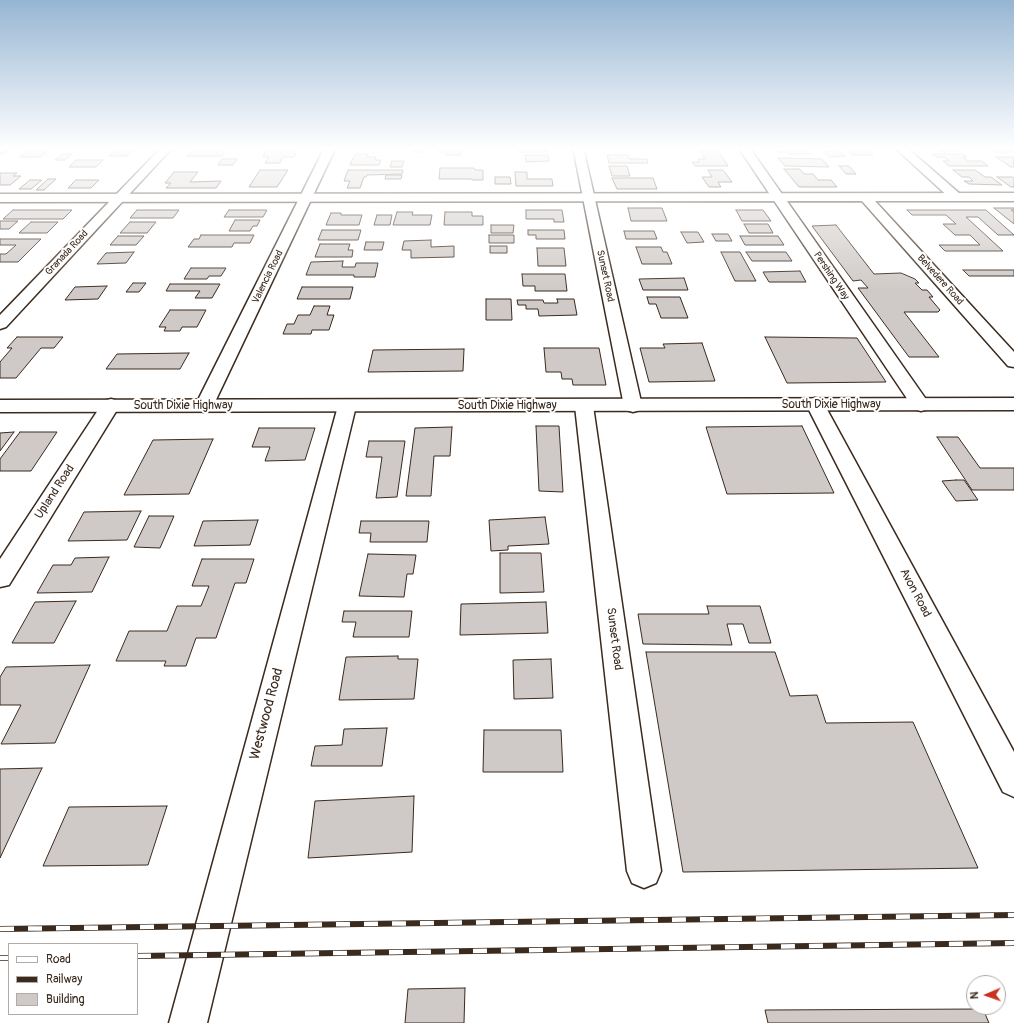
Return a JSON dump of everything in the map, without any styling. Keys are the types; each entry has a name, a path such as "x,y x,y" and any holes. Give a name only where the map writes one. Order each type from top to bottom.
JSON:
{"street":[{"name":"Granada Road","path":"0,324 122,195"},
{"name":"Valencia Road","path":"204,406 308,195"},
{"name":"Sunset Road","path":"587,195 633,406"},
{"name":"Pershing Way","path":"776,195 920,405"},
{"path":"0,198 1014,197"},
{"name":"Belvedere Road","path":"866,198 1014,362"},
{"name":"Avon Road","path":"815,404 1014,782"},
{"name":"South Dixie Highway","path":"0,406 633,406 1014,404"},
{"name":"Upland Road","path":"0,578 111,405"},
{"name":"Westwood Road","path":"188,1023 346,406"},
{"name":"Sunset Road","path":"584,406 644,871"}],"building":[{"path":"628,208 662,208 667,221 631,221"},
{"path":"994,208 1014,208 1014,210 1011,210 1014,212 1014,224"},
{"path":"13,210 72,210 63,219 3,219"},
{"path":"137,210 179,210 173,218 130,218"},
{"path":"229,210 267,210 263,217 224,217"},
{"path":"526,210 562,210 564,222 554,222 554,219 526,219"},
{"path":"736,210 763,210 771,221 742,221"},
{"path":"907,210 986,210 1014,235 998,235 978,217 966,217 1003,251 945,251 939,245 980,245 970,235 955,235 943,224 956,224 946,215 912,215"},
{"path":"397,212 413,212 412,215 432,215 430,225 393,225"},
{"path":"445,212 472,212 472,216 483,216 483,225 444,225"},
{"path":"331,213 341,213 341,215 362,215 359,225 326,225"},
{"path":"377,215 392,215 390,225 374,225"},
{"path":"235,220 260,220 257,226 253,226 250,231 229,231"},
{"path":"0,221 18,221 9,229 0,229"},
{"path":"31,222 58,222 47,233 19,233"},
{"path":"130,222 156,222 147,233 120,233"},
{"path":"744,224 768,224 773,233 749,233"},
{"path":"491,225 514,225 513,233 491,233"},
{"path":"836,225 874,274 901,273 915,279 919,283 915,283 922,290 927,290 933,297 929,297 940,310 938,312 904,312 939,357 909,357 858,288 868,288 861,280 853,281 812,226"},
{"path":"322,230 361,230 358,240 318,240"},
{"path":"528,230 564,230 565,239 536,239 536,235 528,235"},
{"path":"624,231 654,231 657,239 626,239"},
{"path":"681,232 698,232 704,242 687,243"},
{"path":"712,234 728,234 732,241 716,241"},
{"path":"201,235 254,235 250,243 234,243 232,247 188,247 194,239 199,239"},
{"path":"489,235 514,235 514,243 489,243"},
{"path":"118,236 144,236 136,245 110,245"},
{"path":"740,236 778,236 784,245 745,245"},
{"path":"0,239 41,239 18,262 0,262 0,254 6,254 16,245 0,245"},
{"path":"431,240 431,247 454,246 454,257 411,258 411,250 402,250 404,241"},
{"path":"366,242 384,242 382,250 364,250"},
{"path":"320,244 350,244 348,250 353,250 352,257 315,257"},
{"path":"490,246 507,246 507,253 490,253"},
{"path":"636,247 661,247 663,252 667,252 672,264 642,264"},
{"path":"537,248 564,248 566,266 538,266"},
{"path":"134,252 126,263 97,264 106,253"},
{"path":"721,252 740,252 756,281 735,281"},
{"path":"746,252 786,252 792,261 752,261"},
{"path":"343,261 342,267 355,267 356,263 378,263 375,277 354,277 354,275 306,275 311,262"},
{"path":"191,268 226,268 221,276 209,276 207,279 184,279"},
{"path":"963,270 1014,270 1014,276 969,276"},
{"path":"800,271 806,282 769,282 763,272"},
{"path":"522,274 565,274 567,291 535,291 535,286 523,286"},
{"path":"684,278 688,290 643,290 639,279"},
{"path":"133,283 146,283 139,292 126,292"},
{"path":"170,284 220,284 212,298 195,298 200,291 166,291"},
{"path":"107,286 98,299 65,300 75,287"},
{"path":"302,287 353,287 350,299 297,299"},
{"path":"647,297 680,297 688,318 661,318 656,304 649,304"},
{"path":"486,299 511,299 512,320 486,320"},
{"path":"557,299 574,299 577,315 539,316 538,309 526,309 526,305 518,305 517,300 543,300 544,303 558,303"},
{"path":"314,306 330,306 327,315 334,315 329,330 312,330 311,334 283,334 287,324 294,324 298,315 310,315"},
{"path":"170,310 206,310 197,327 182,327 180,331 164,331 166,327 159,327"},
{"path":"17,337 63,337 54,348 41,348 16,378 0,378 0,362 12,348 7,348"},
{"path":"765,337 857,338 886,382 787,383"},
{"path":"702,343 715,381 649,382 640,348 665,348 663,344"},
{"path":"544,348 599,348 606,385 573,385 572,379 562,379 561,372 546,372"},
{"path":"464,349 463,371 368,372 373,350"},
{"path":"189,353 180,369 106,369 117,354"},
{"path":"536,426 559,426 563,492 539,491"},
{"path":"802,426 834,493 727,494 706,427"},
{"path":"452,427 450,456 434,456 431,496 406,496 415,428"},
{"path":"259,428 315,428 305,460 265,461 270,447 252,447"},
{"path":"14,432 0,451 0,433"},
{"path":"20,432 57,432 31,471 0,471 0,459"},
{"path":"937,437 958,437 980,468 1014,468 1014,490 972,490"},
{"path":"213,439 189,494 124,495 153,440"},
{"path":"369,441 405,441 397,497 376,498 382,457 366,457"},
{"path":"964,480 978,500 956,501 942,481"},
{"path":"141,511 127,540 68,541 84,512"},
{"path":"149,516 174,516 160,548 134,547"},
{"path":"545,517 549,544 508,546 508,550 491,551 489,520"},
{"path":"258,520 250,545 194,546 203,521"},
{"path":"361,521 429,521 427,542 370,542 371,533 359,533"},
{"path":"500,553 541,553 544,592 500,593"},
{"path":"368,554 416,555 413,574 407,574 404,597 359,596"},
{"path":"109,557 92,592 37,593 53,565 71,565 75,558"},
{"path":"202,559 254,559 246,583 235,583 216,638 196,638 186,666 164,666 166,661 116,661 129,631 167,631 177,606 201,606 209,586 192,586"},
{"path":"76,601 54,643 12,643 35,602"},
{"path":"546,602 548,633 460,635 461,604"},
{"path":"707,606 760,606 771,643 749,643 743,624 727,624 732,645 643,644 638,614 709,614"},
{"path":"344,611 412,611 409,637 353,637 356,622 342,622"},
{"path":"646,652 775,652 790,696 817,695 826,723 913,722 978,868 683,872"},
{"path":"398,656 398,659 418,659 414,699 339,700 346,657"},
{"path":"551,659 553,698 514,699 513,660"},
{"path":"90,665 55,743 1,744 21,705 0,705 0,677 6,667"},
{"path":"387,728 382,766 311,766 315,746 342,745 344,729"},
{"path":"484,730 561,730 563,772 483,772"},
{"path":"42,768 0,858 0,769"},
{"path":"414,796 412,852 308,858 315,801"},
{"path":"167,806 148,865 43,866 69,807"},
{"path":"465,988 464,1023 405,1023 408,989"},
{"path":"966,1009 966,1015 986,1015 989,1023 768,1023 765,1010"}],"railway":[{"path":"0,929 1014,915"},
{"path":"138,956 1014,943"},
{"path":"0,958 8,958"}]}
